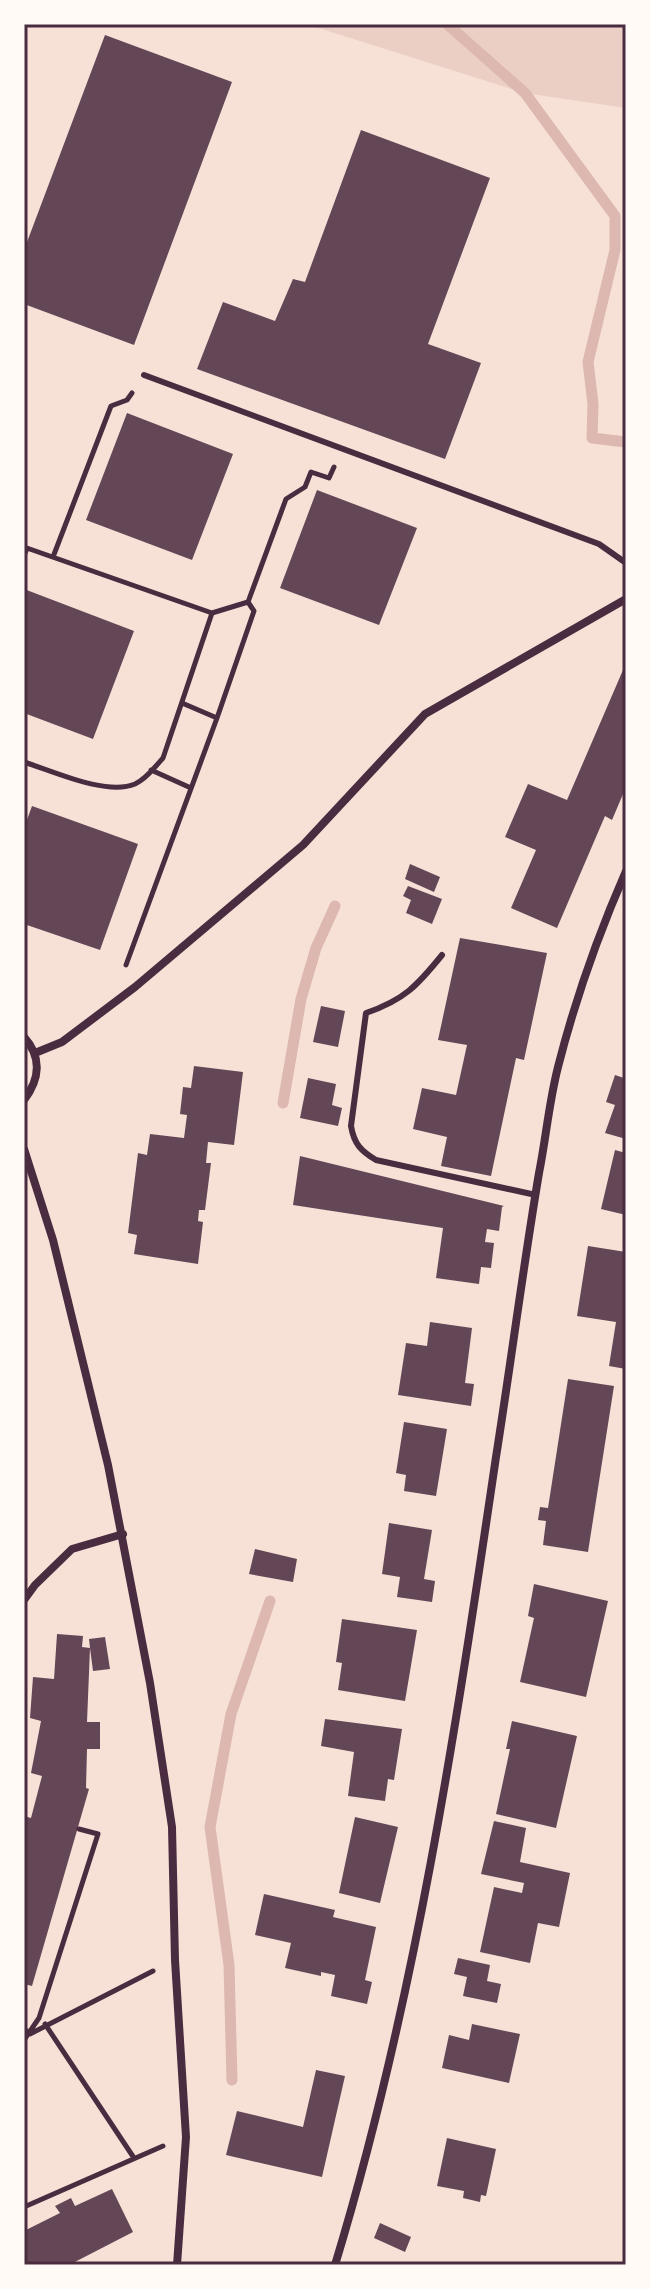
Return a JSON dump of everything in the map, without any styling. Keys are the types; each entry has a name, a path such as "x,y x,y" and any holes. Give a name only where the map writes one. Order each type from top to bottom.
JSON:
{"street":[{"path":"35,1053 62,1042 110,1006 303,845 425,714 626,599"},
{"path":"335,2265 380,2098 433,1850 456,1726 557,1069 598,935 626,871"},
{"path":"24,1037 35,1053 38,1070 34,1087 24,1100"},
{"path":"24,1149 73,1317 123,1534 172,1827 175,1960 186,2137 177,2265"},
{"path":"24,1600 72,1549 123,1534"}],"lane":[{"path":"144,375 599,544 626,563"},
{"path":"442,955 420,982 393,1004 366,1013 351,1126 353,1140 361,1151 376,1160 536,1195"}],"path":[{"path":"53,557 111,406 127,400 144,375"},
{"path":"248,602 286,499 305,487 311,472 329,478 341,450"},
{"path":"24,556 25,548 212,613 248,602"},
{"path":"110,1006 254,611 248,602"},
{"path":"24,762 109,788 135,784 163,758 212,613"},
{"path":"182,703 217,718"},
{"path":"151,770 191,788"},
{"path":"30,2034 39,2018 98,1834 79,1829"},
{"path":"24,2040 45,2024 175,1960"},
{"path":"45,2024 134,2158"},
{"path":"24,2029 30,2034"},
{"path":"24,2207 186,2137"}],"shaded area":[{"path":"306,24 626,24 626,108 524,93"}],"building":[{"path":"105,35 232,82 134,345 24,304 24,250"},
{"path":"361,130 490,178 428,344 481,363 445,459 197,369 223,302 275,321 293,279 305,282"},
{"path":"127,413 233,454 192,560 86,520"},
{"path":"317,490 417,528 379,625 280,588"},
{"path":"24,589 134,631 93,739 24,713"},
{"path":"626,663 626,787 612,820 605,816 557,928 511,908 536,850 505,837 528,784 567,800"},
{"path":"32,806 138,844 100,950 24,924 24,828"},
{"path":"410,864 440,877 434,892 405,879"},
{"path":"408,886 442,899 432,924 406,913 411,900 403,896"},
{"path":"460,938 547,953 524,1060 516,1058 491,1176 441,1166 447,1137 413,1129 422,1088 456,1095 467,1045 438,1040"},
{"path":"321,1006 345,1011 338,1047 313,1042"},
{"path":"194,1066 243,1072 234,1145 208,1142 206,1163 211,1163 205,1210 199,1210 198,1221 203,1222 198,1264 134,1254 137,1235 128,1233 138,1153 147,1155 150,1134 184,1138 187,1115 180,1114 183,1087 191,1088"},
{"path":"626,1073 626,1139 605,1133 615,1105 606,1102 615,1075 624,1078"},
{"path":"308,1078 336,1084 332,1105 342,1108 338,1126 300,1118"},
{"path":"615,1150 626,1153 626,1215 601,1209"},
{"path":"300,1156 504,1206 499,1231 487,1229 485,1242 494,1243 491,1268 481,1267 479,1284 436,1278 443,1228 293,1205"},
{"path":"588,1246 626,1252 623,1324 626,1324 626,1369 609,1366 616,1322 577,1316"},
{"path":"430,1322 472,1328 465,1383 474,1384 471,1406 398,1395 406,1343 427,1346"},
{"path":"568,1379 614,1386 588,1552 543,1545 546,1521 538,1520 540,1507 548,1508"},
{"path":"404,1422 447,1429 436,1496 404,1491 406,1475 396,1473"},
{"path":"389,1523 432,1530 424,1579 435,1581 432,1602 397,1597 400,1577 382,1574"},
{"path":"255,1549 297,1559 293,1582 249,1574"},
{"path":"534,1584 608,1601 586,1697 520,1682 534,1618 528,1616"},
{"path":"342,1619 417,1630 405,1701 338,1690 342,1663 336,1662"},
{"path":"57,1634 83,1636 82,1647 90,1648 87,1722 100,1722 100,1749 87,1749 86,1788 89,1789 32,1986 24,1984 24,1816 31,1818 42,1776 31,1773 41,1721 30,1718 33,1677 54,1679"},
{"path":"105,1637 110,1669 93,1671 89,1639"},
{"path":"325,1719 402,1729 394,1780 388,1779 385,1801 348,1796 354,1752 321,1746"},
{"path":"512,1721 577,1736 556,1828 496,1814 510,1749 506,1749"},
{"path":"355,1817 398,1827 380,1903 339,1893"},
{"path":"494,1821 526,1828 520,1862 570,1873 559,1927 538,1923 530,1963 480,1952 494,1887 522,1893 524,1883 481,1874"},
{"path":"264,1894 335,1910 333,1917 376,1927 365,1980 372,1982 367,2004 331,1996 335,1975 321,1972 321,1976 285,1968 291,1943 255,1935"},
{"path":"458,1958 490,1965 487,1981 501,1984 497,2003 463,1996 467,1977 454,1974"},
{"path":"472,2024 520,2034 509,2083 442,2068 449,2035 469,2040"},
{"path":"316,2070 345,2076 322,2177 226,2155 237,2111 303,2127"},
{"path":"447,2138 496,2149 486,2196 481,2195 480,2202 463,2198 464,2191 437,2186"},
{"path":"112,2189 133,2232 69,2265 24,2265 24,2231 60,2213 55,2206 71,2198 75,2206"},
{"path":"380,2223 411,2237 405,2252 374,2238"}],"waterway":[{"path":"447,24 525,93 615,216 615,250 588,362 593,404 592,438 626,442"},
{"path":"283,1103 301,999 316,948 335,906"},
{"path":"232,2080 229,1965 210,1827 231,1714 270,1601"}]}
